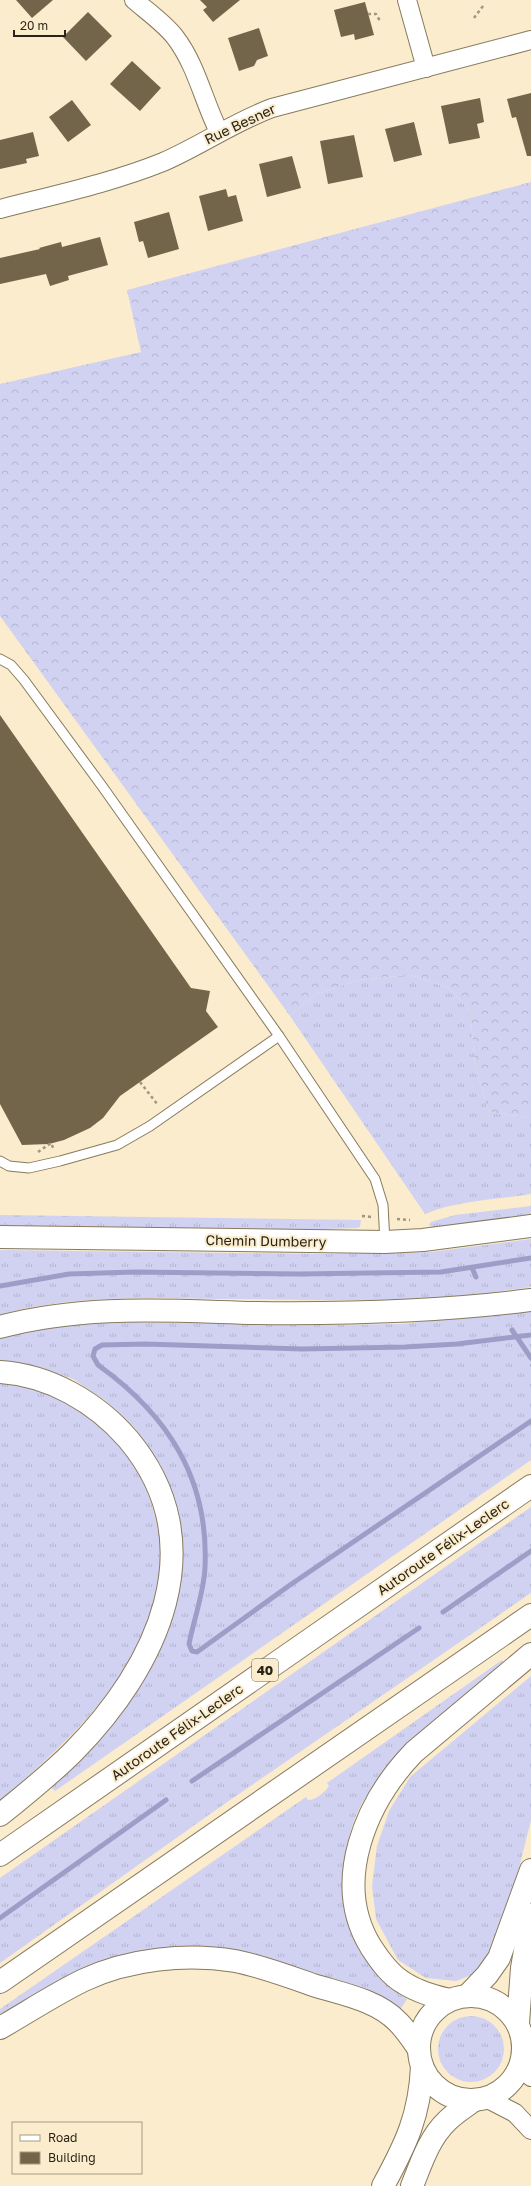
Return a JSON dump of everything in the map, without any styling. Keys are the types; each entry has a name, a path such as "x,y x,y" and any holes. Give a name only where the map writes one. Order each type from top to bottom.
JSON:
{"main road":[{"name":"Chemin Dumberry","path":"0,1237 385,1242 423,1240 531,1226"},
{"path":"0,1327 46,1317 100,1311 367,1314 465,1308 531,1300"},
{"path":"0,1372 31,1378 71,1393 92,1405 122,1432 148,1467 166,1506 172,1548 170,1587 162,1617 147,1653 115,1703 74,1751 0,1815"},
{"name":"Autoroute Félix-Leclerc","path":"0,1854 531,1486"},
{"path":"0,1982 531,1615"},
{"path":"412,2186 423,2157 441,2128 453,2115 480,2099 498,2092 512,2081 517,2073 523,2056 522,2035 518,2023 505,2008 497,2002 488,1998 458,1998 420,1991 399,1980 376,1955 367,1941 360,1925 354,1895 356,1856 361,1835 377,1798 398,1768 414,1752 531,1654"},
{"path":"383,2186 405,2143 421,2094 420,2057 424,2025 439,2006 458,1998 487,1975 499,1958 531,1870"},
{"path":"518,2023 522,1968 531,1915"},
{"path":"0,2028 70,1987 107,1971 152,1961 214,1959 259,1968 370,2003 397,2021 420,2057 432,2083 455,2098 480,2099"}],"street":[{"path":"134,0 169,30 184,52 193,68 219,132"},
{"path":"407,0 426,68"},
{"name":"Rue Besner","path":"0,209 138,171 166,161 219,132 272,108 531,40"},
{"path":"523,2056 531,2077"},
{"path":"480,2099 515,2113 531,2130"}],"lane":[{"path":"0,659 11,665 24,680 102,786 279,1036 375,1179 384,1205 385,1242"},
{"path":"0,1161 9,1166 29,1168 117,1145 150,1126 279,1036"}],"path":[{"path":"474,18 483,6"},
{"path":"368,14 376,14 380,21"},
{"path":"140,1082 152,1097"}],"green space":[{"path":"531,182 531,1118 489,1112 475,1066 470,1010 449,988 410,975 358,980 315,995 290,1016 0,616 0,384 141,352 127,290"},
{"path":"410,975 449,988 470,1010 475,1066 489,1112 531,1118 531,1194 464,1203 438,1209 425,1214 290,1016 315,995 358,980"},
{"path":"531,1206 531,1214 463,1225 432,1227 429,1225 431,1222 455,1215"},
{"path":"0,1215 361,1220 360,1227 356,1228 293,1230 0,1225"},
{"path":"531,1239 531,1287 492,1293 400,1300 108,1299 52,1304 0,1315 0,1250 326,1254 431,1252"},
{"path":"531,1310 531,1460 55,1791 50,1786 158,1650 173,1615 180,1575 182,1532 175,1498 160,1464 134,1427 105,1400 73,1379 39,1367 0,1360 0,1337 78,1323 128,1322 330,1325 402,1324"},
{"path":"0,1382 42,1390 77,1407 107,1431 130,1459 147,1492 157,1528 160,1565 156,1602 143,1639 127,1665 99,1704 84,1721 35,1770 0,1802"},
{"path":"531,1507 531,1593 220,1807 0,1963 0,1878"},
{"path":"502,1660 505,1664 419,1737 389,1766 365,1798 356,1816 349,1836 344,1877 344,1894 348,1919 355,1938 366,1959 388,1985 407,1999 400,2010 198,1948 0,2017 0,2009 306,1797 308,1800 311,1800 320,1795 329,1786 327,1783"},
{"path":"531,1676 531,1820 503,1932 492,1955 474,1974 456,1981 426,1978 398,1960 376,1919 372,1886 377,1846 389,1811 410,1777"},
{"path":"471,2016 483,2019 494,2026 501,2037 504,2049 501,2061 494,2072 483,2079 471,2082 459,2079 448,2072 441,2061 438,2049 441,2037 448,2026 459,2019"}],"building":[{"path":"16,0 53,0 32,18"},
{"path":"200,0 240,0 213,22 203,10 207,7"},
{"path":"365,2 374,35 355,40 354,34 341,37 334,10"},
{"path":"88,12 112,36 86,61 63,37"},
{"path":"259,28 268,56 257,60 254,66 239,71 228,38"},
{"path":"132,61 161,88 140,111 110,84"},
{"path":"531,93 531,156 527,156 516,117 512,118 507,99"},
{"path":"480,98 484,122 477,124 480,138 449,144 441,106"},
{"path":"72,100 91,125 68,142 49,117"},
{"path":"414,122 422,155 394,162 385,129"},
{"path":"33,132 39,156 26,159 27,163 0,169 0,140"},
{"path":"354,135 363,177 328,184 320,141"},
{"path":"292,156 301,188 267,197 259,164"},
{"path":"226,189 228,197 236,195 243,221 208,231 199,196"},
{"path":"169,212 179,249 148,258 143,241 139,242 134,222"},
{"path":"100,237 108,265 68,276 69,280 50,286 46,274 0,284 0,258 40,249 39,248 61,242 62,247"},
{"path":"0,715 191,988 210,991 206,1011 218,1027 120,1096 103,1118 90,1128 64,1140 49,1144 22,1145 0,1104"}],"waterway":[{"path":"0,1286 69,1274 135,1272 299,1274 441,1272 531,1258"},
{"path":"472,1268 476,1277"},
{"path":"512,1330 531,1358"},
{"path":"531,1335 457,1344 405,1347 302,1349 145,1344 102,1345 95,1349 93,1356 98,1365 123,1384 145,1405 164,1428 179,1452 191,1478 200,1505 204,1535 204,1577 201,1596 189,1644 192,1651 197,1652 290,1585 531,1421"},
{"path":"443,1612 531,1551"},
{"path":"192,1781 419,1628"},
{"path":"0,1918 166,1800"}]}
